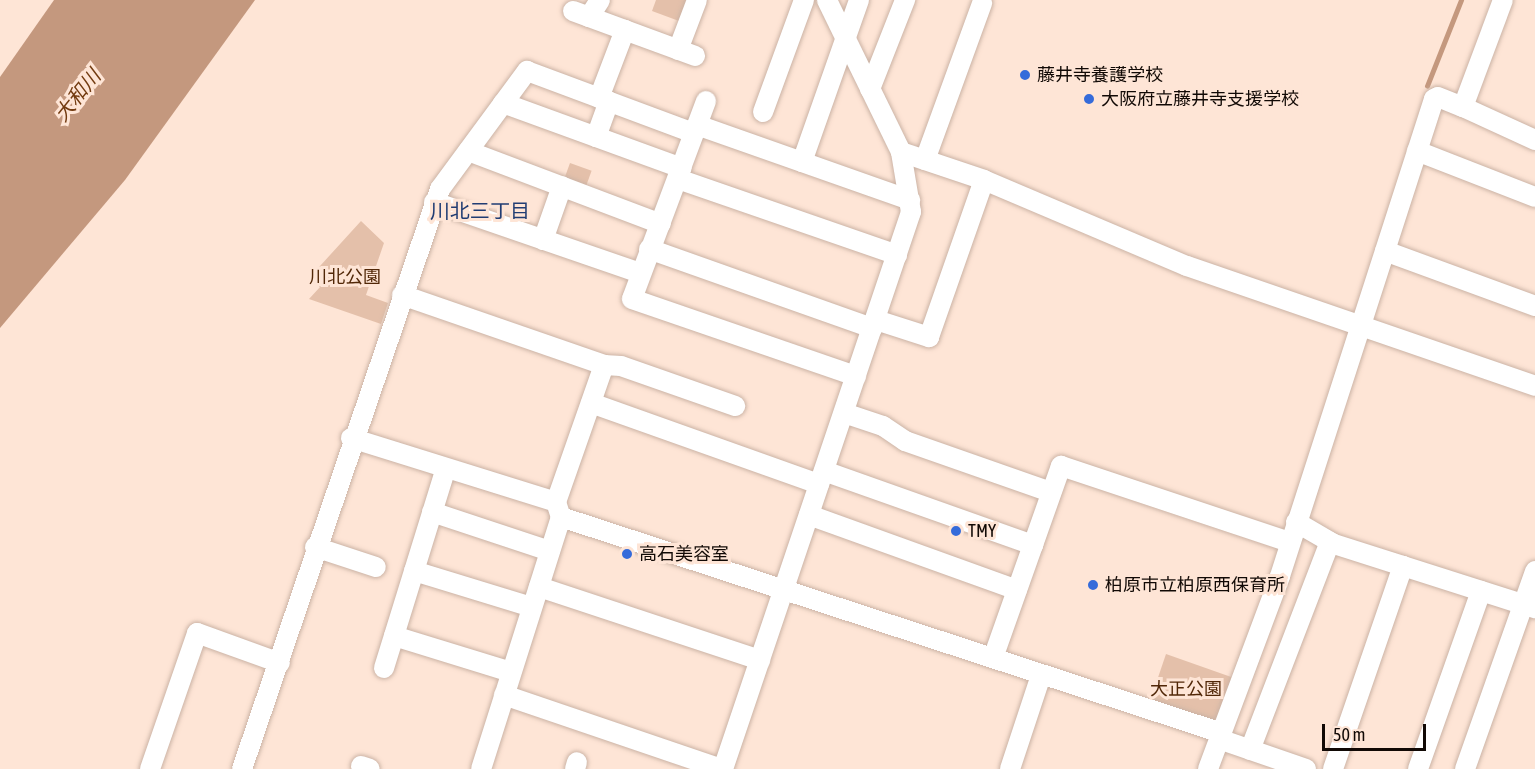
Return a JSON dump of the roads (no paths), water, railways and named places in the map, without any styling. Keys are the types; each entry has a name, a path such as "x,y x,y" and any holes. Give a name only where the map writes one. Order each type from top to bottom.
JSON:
{"street":[{"path":"600,0 581,14 686,53 697,0"},
{"path":"763,112 804,0"},
{"path":"504,695 722,769 911,212 901,152 827,0"},
{"path":"802,162 859,0"},
{"path":"870,89 905,0"},
{"path":"1463,107 1503,0"},
{"path":"925,160 982,3"},
{"path":"596,137 604,100 625,30"},
{"path":"242,769 280,663 351,438 434,202 527,71 604,100 802,162 910,200"},
{"path":"1209,769 1290,542 1434,99 1438,97 1463,107 1535,140"},
{"path":"706,101 662,224 649,249 632,299 856,376"},
{"path":"503,103 897,255"},
{"path":"468,151 662,224"},
{"path":"1417,151 1535,197"},
{"path":"901,152 984,180 1187,266 1360,328 1535,386"},
{"path":"649,249 874,324 929,337 984,180"},
{"path":"543,240 562,186"},
{"path":"434,202 640,273"},
{"path":"1385,251 1535,306"},
{"path":"402,295 604,365 621,366 735,406"},
{"path":"481,769 550,551 559,510 604,365"},
{"path":"591,403 1032,546"},
{"path":"844,413 883,426 905,441 1051,492"},
{"path":"351,438 446,468 784,588 1220,736 1250,750 1305,769"},
{"path":"993,658 1060,466 1290,542"},
{"path":"384,668 446,468"},
{"path":"432,512 550,551"},
{"path":"809,514 1017,590"},
{"path":"1296,522 1330,542 1529,606"},
{"path":"1250,750 1330,542"},
{"path":"315,547 376,567"},
{"path":"1333,769 1403,566"},
{"path":"414,571 532,607"},
{"path":"1465,769 1529,606 1535,571"},
{"path":"538,588 760,660"},
{"path":"1418,769 1481,591"},
{"path":"150,769 197,633 280,663"},
{"path":"394,636 511,672"},
{"path":"1010,769 1041,675"}],"water":[{"name":"大和川","path":"54,0 255,0 125,180 0,328 0,77"}],"waterway":[{"path":"1427,86 1461,0"}],"place":[{"name":"藤井寺養護学校","path":"1025,75"},
{"name":"大阪府立藤井寺支援学校","path":"1089,99"},
{"name":"TMY","path":"956,531"},
{"name":"高石美容室","path":"627,554"},
{"name":"柏原市立柏原西保育所","path":"1093,585"}],"district":[{"name":"川北三丁目","path":"480,210"}],"park label":[{"name":"川北公園","path":"345,277"},
{"name":"大正公園","path":"1186,689"}]}
